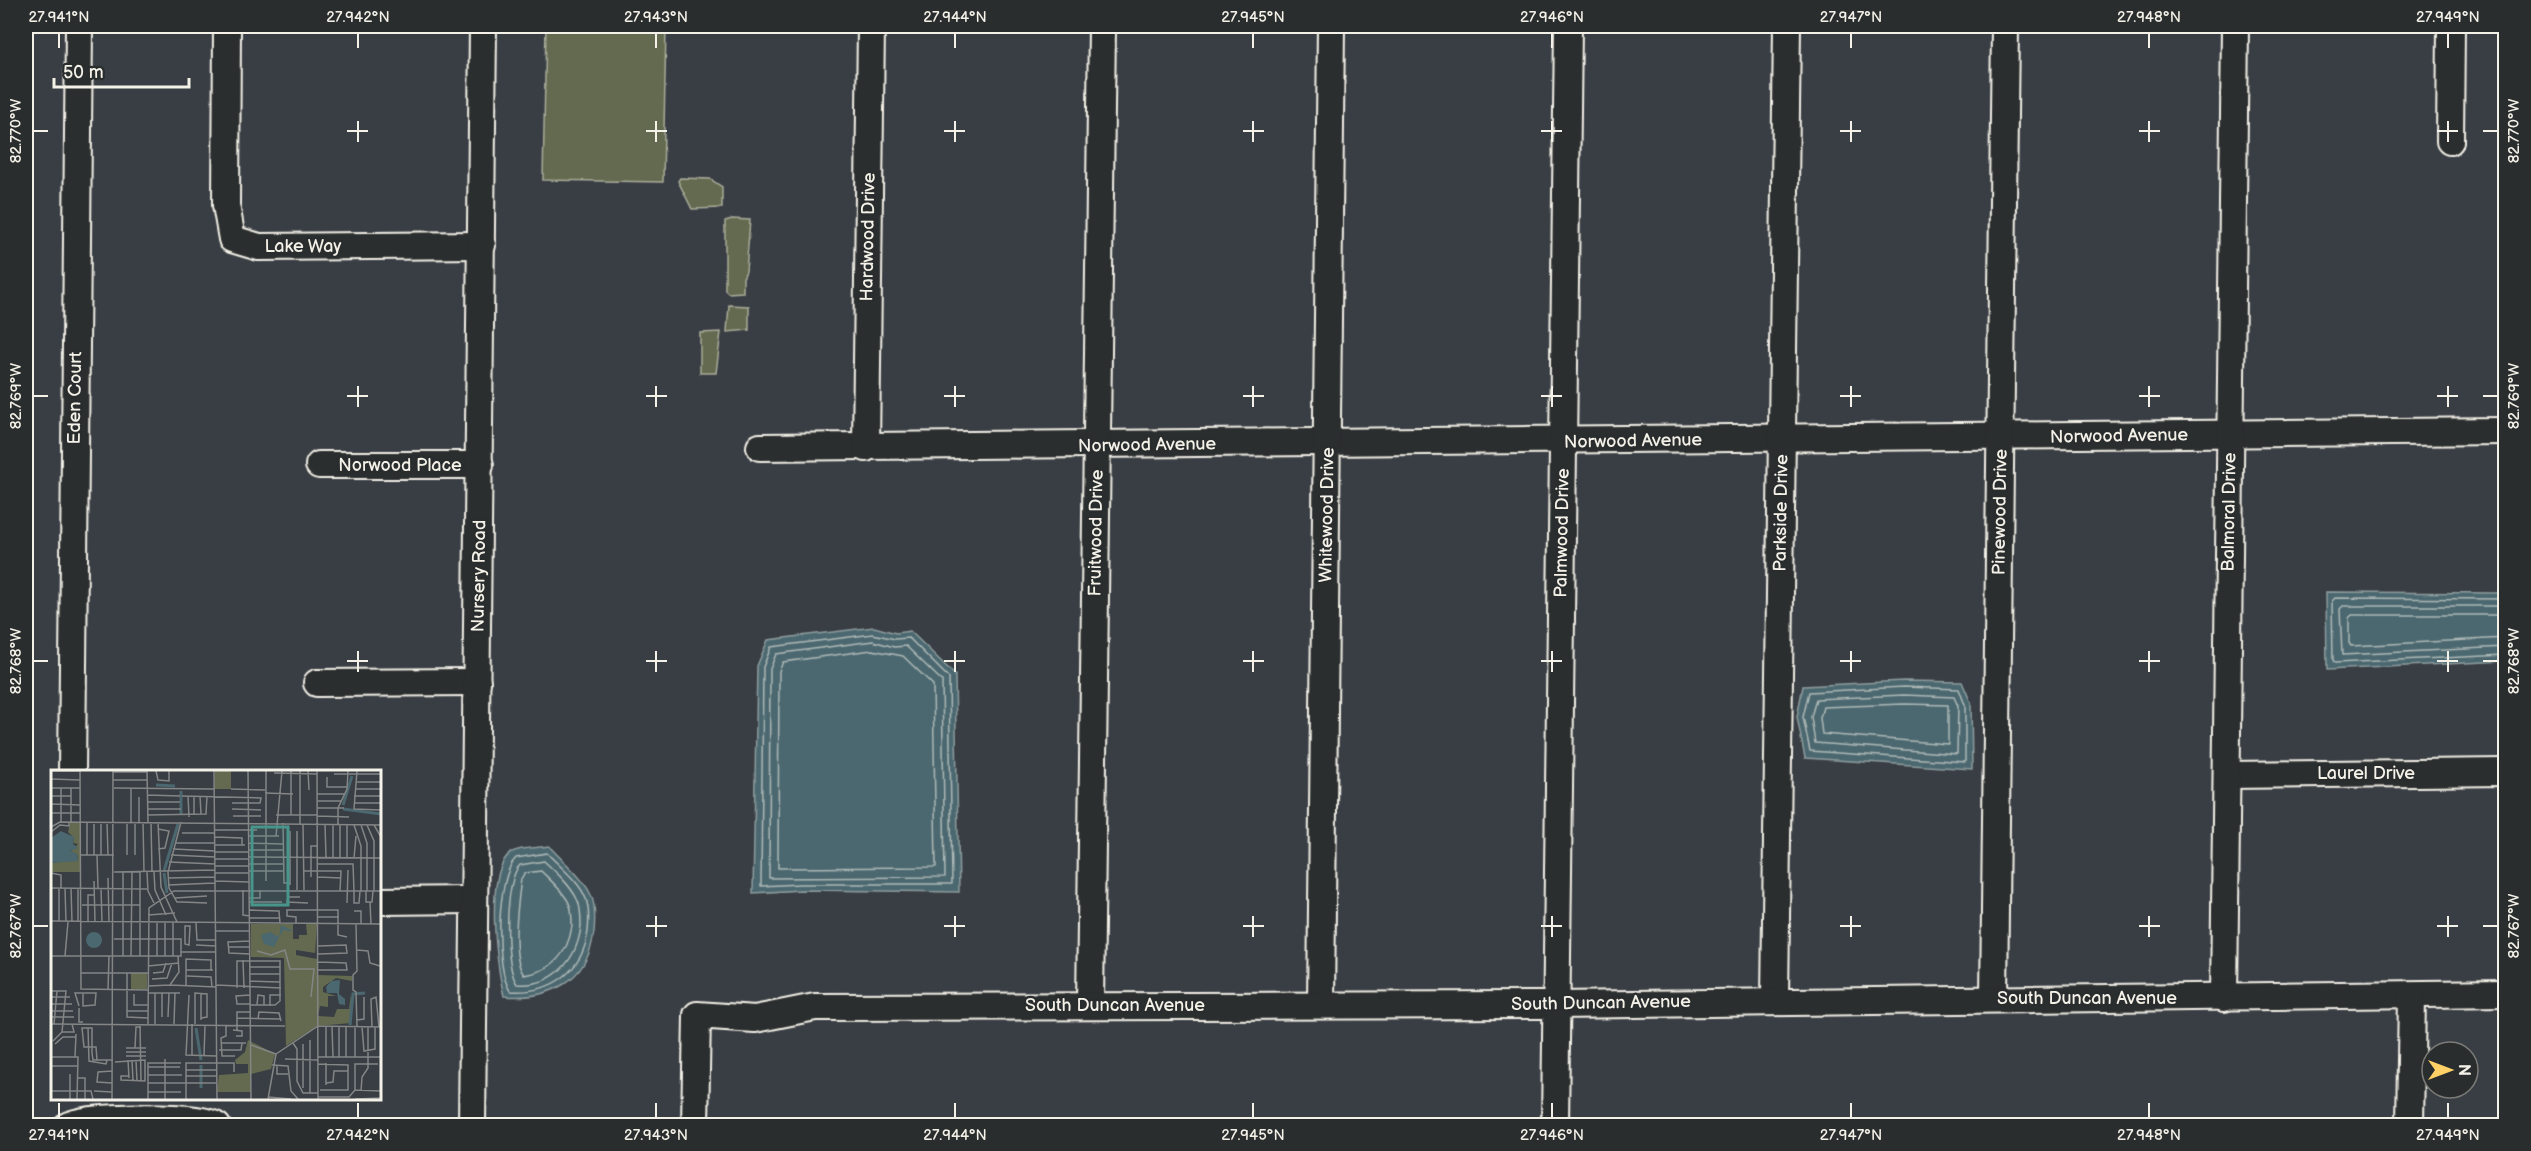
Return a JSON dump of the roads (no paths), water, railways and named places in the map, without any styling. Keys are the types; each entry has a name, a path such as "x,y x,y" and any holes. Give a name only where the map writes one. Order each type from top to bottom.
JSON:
{"street":[{"name":"Eden Court","path":"72,770 79,26"},
{"name":"Lake Way","path":"227,26 226,205 232,239 259,247 482,244"},
{"name":"Nursery Road","path":"472,1125 483,26"},
{"name":"Hardwood Drive","path":"866,448 871,26"},
{"name":"Fruitwood Drive","path":"1090,1005 1102,26"},
{"name":"Whitewood Drive","path":"1321,1005 1331,26"},
{"name":"Palmwood Drive","path":"1555,1125 1568,26"},
{"name":"Parkside Drive","path":"1775,1000 1787,26"},
{"name":"Pinewood Drive","path":"1994,998 2005,26"},
{"name":"Balmoral Drive","path":"2224,998 2235,26"},
{"path":"2450,141 2451,26"},
{"name":"Norwood Avenue","path":"760,447 2000,438 2505,431"},
{"name":"Norwood Place","path":"319,465 480,465"},
{"path":"317,682 477,682"},
{"name":"Laurel Drive","path":"2227,775 2505,772"},
{"path":"381,901 474,900"},
{"name":"South Duncan Avenue","path":"695,1125 697,1015 754,1019 815,1007 1557,1005 1775,1000 2224,998 2505,993"},
{"path":"2410,1125 2412,995"},
{"path":"67,1125 88,1119 189,1118 217,1125"}],"water":[{"path":"2326,592 2505,593 2505,661 2327,670"},
{"path":"874,627 896,633 910,631 955,675 959,892 801,890 753,893 757,666 768,640"},
{"path":"1904,681 1962,682 1971,703 1972,769 1805,758 1797,717 1803,686"},
{"path":"549,846 578,876 591,895 595,918 590,949 584,964 564,984 536,995 504,996 494,920 498,878 503,862 512,852 525,848"}]}
